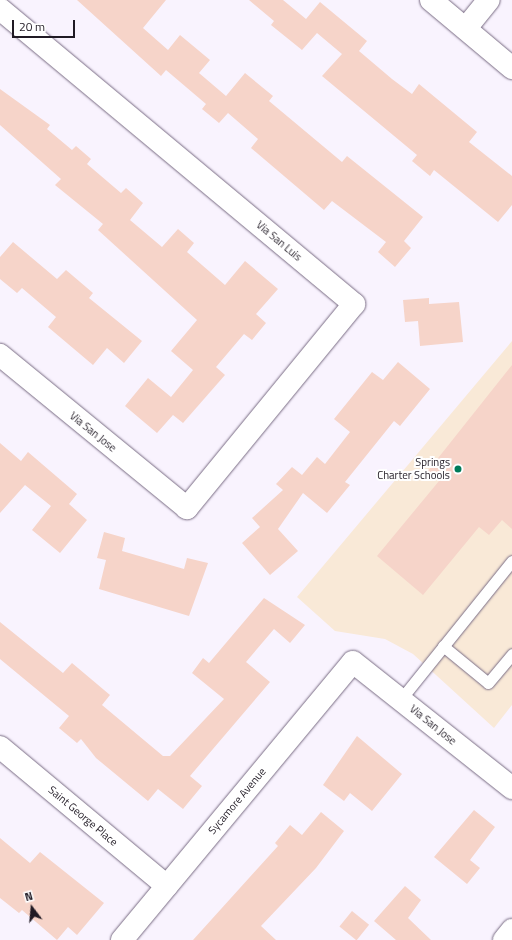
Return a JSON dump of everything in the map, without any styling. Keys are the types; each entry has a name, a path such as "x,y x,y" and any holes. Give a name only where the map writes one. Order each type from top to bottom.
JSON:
{"street":[{"path":"431,0 512,68"},
{"path":"466,28 489,0"},
{"name":"Via San Luis","path":"0,9 354,304 187,508"},
{"name":"Via San Jose","path":"0,355 187,508"},
{"name":"Via San Jose","path":"353,662 512,788"},
{"name":"Sycamore Avenue","path":"122,940 353,662"},
{"name":"Saint George Place","path":"0,747 167,886"},
{"path":"504,940 512,930"}],"lane":[{"path":"401,699 512,561"},
{"path":"443,646 488,683 512,654"}],"shaded area":[{"name":"Springs Charter Schools","path":"512,341 512,705 494,728 413,654 385,639 335,631 297,597"}],"building":[{"path":"77,0 166,0 143,28 168,50 180,35 210,60 199,73 226,96 245,73 273,96 269,101 342,162 347,156 423,217 404,241 411,248 395,267 378,252 386,242 332,201 324,210 251,148 258,139 228,113 219,123 202,109 206,104 166,70 161,76"},
{"path":"249,0 283,0 306,19 320,2 367,41 359,51 392,79 412,94 419,84 477,132 469,142 512,176 512,205 498,222 434,170 430,176 412,161 417,155 322,76 342,54 317,33 302,50 271,25 274,21"},
{"path":"0,89 50,125 47,129 72,150 76,146 91,159 87,164 121,193 126,188 143,203 130,220 162,247 178,229 194,243 187,252 225,285 245,261 278,289 256,314 266,323 252,340 244,334 216,367 225,375 183,423 173,415 157,433 125,406 148,378 171,397 193,370 171,351 197,320 98,230 103,224 55,185 61,179 0,125"},
{"path":"13,242 57,279 66,270 93,293 89,298 142,341 124,363 107,348 93,365 48,327 56,317 22,288 17,293 0,279 0,257"},
{"path":"429,298 429,304 459,302 463,342 420,346 418,321 405,322 403,300"},
{"path":"398,362 430,389 400,426 394,421 345,482 350,485 327,513 303,493 278,529 298,551 270,575 242,543 260,527 252,518 283,490 276,484 292,467 302,475 317,457 325,464 350,432 334,419 372,372 383,380"},
{"path":"512,365 512,529 502,520 489,535 479,527 423,595 377,556 439,481 427,472"},
{"path":"0,443 21,461 28,452 77,494 69,504 87,520 60,553 32,530 51,506 25,485 0,513"},
{"path":"104,532 125,538 122,551 184,569 187,558 208,563 189,616 99,589 106,560 97,558"},
{"path":"264,598 305,625 290,643 274,629 246,662 270,682 190,776 202,786 183,809 158,789 148,801 96,758 81,739 77,743 59,728 69,716 0,659 0,622 63,673 72,663 110,695 102,705 163,756 170,756 224,699 192,673 203,658 209,663"},
{"path":"357,736 402,774 372,811 350,793 344,801 323,785"},
{"path":"474,810 495,827 470,860 480,868 467,884 434,857"},
{"path":"321,812 344,831 316,868 261,926 276,940 193,940 278,846 275,843 290,825 302,835"},
{"path":"0,838 30,863 40,852 104,903 77,935 68,927 57,940 22,910 19,913 0,898"},
{"path":"405,886 421,900 408,918 431,940 396,940 374,921"},
{"path":"352,911 369,925 357,940 339,927"}],"place":[{"name":"Springs Charter Schools","path":"458,469"}]}
